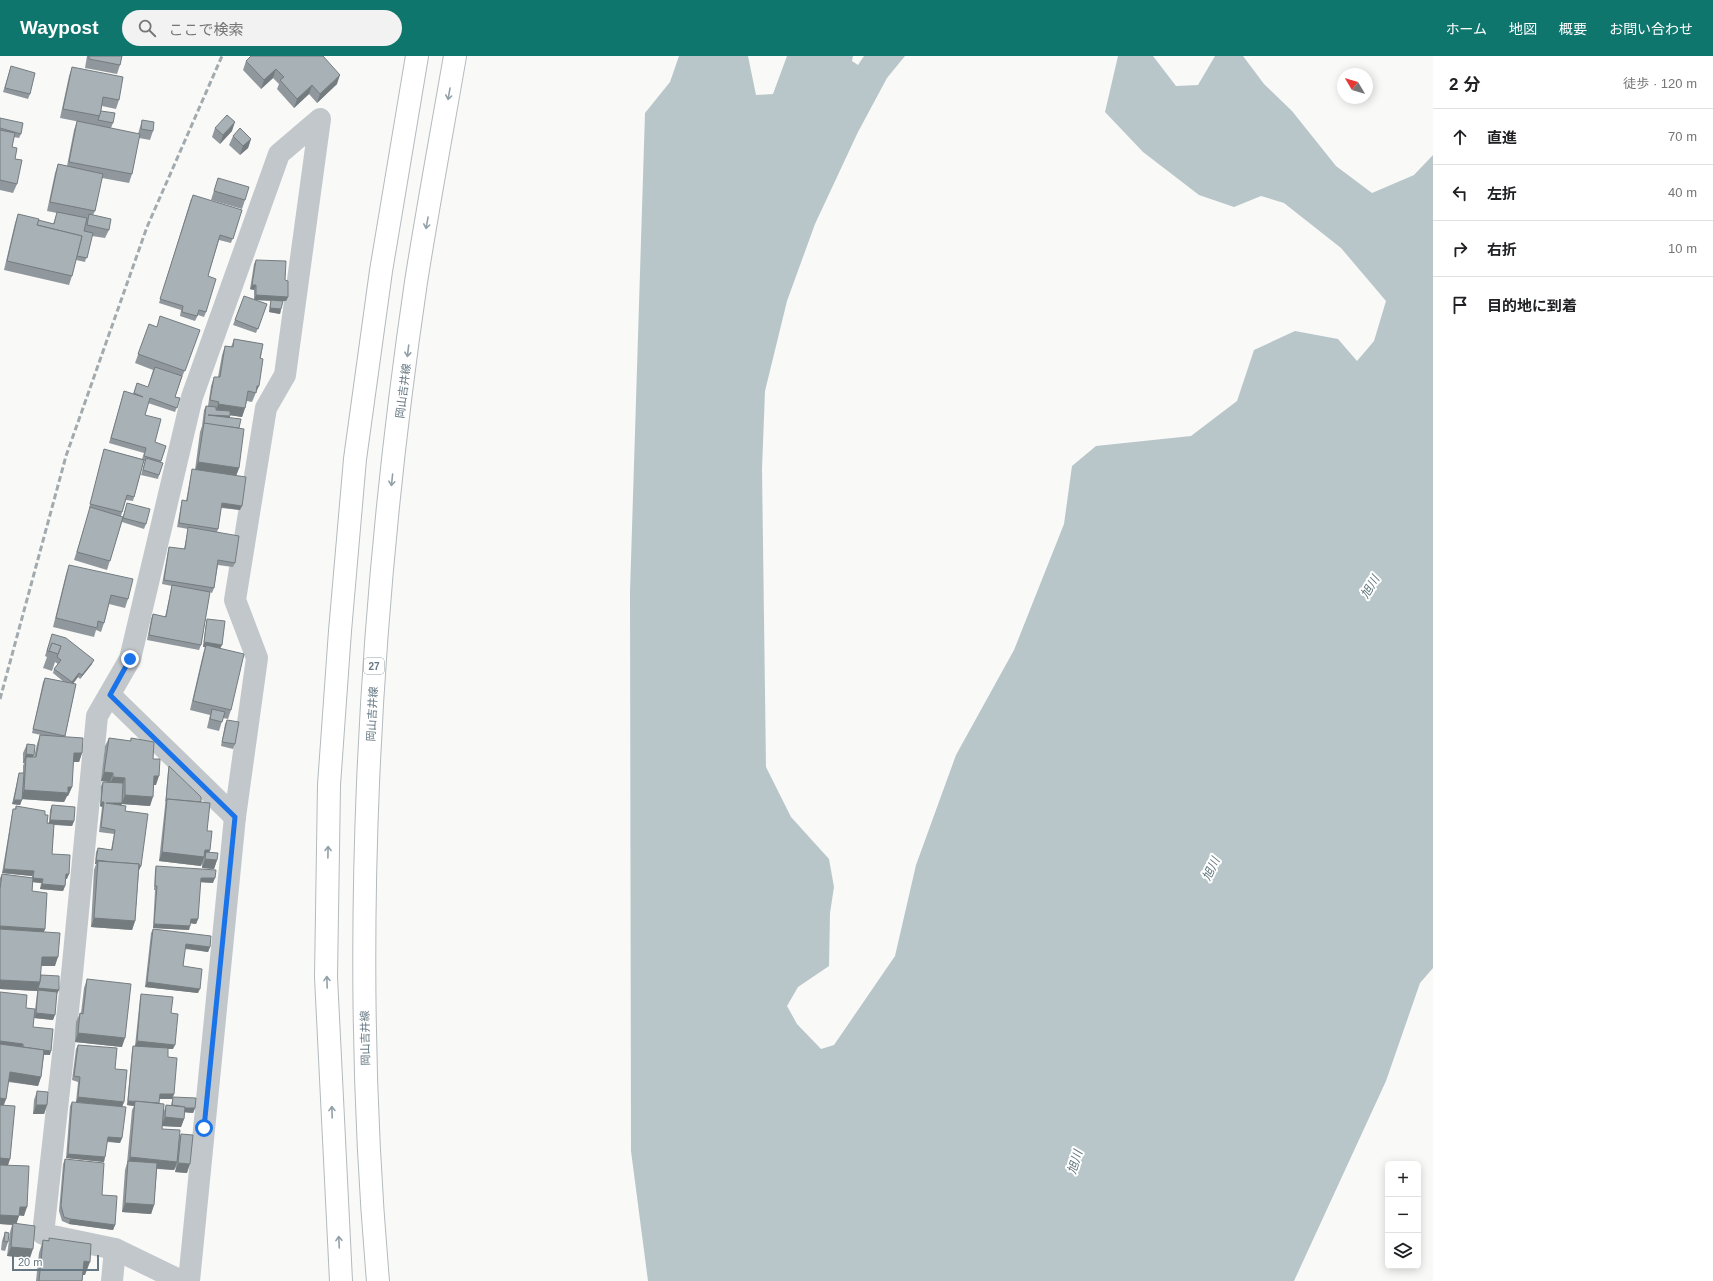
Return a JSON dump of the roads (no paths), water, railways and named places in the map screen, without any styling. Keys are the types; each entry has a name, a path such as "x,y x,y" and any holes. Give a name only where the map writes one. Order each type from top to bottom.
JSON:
{"main road":[{"path":"341,1281 326,977 329,785 340,631 355,459 381,271 417,56"},
{"name":"岡山吉井線","path":"378,1281 364,1031 367,827 374,664 392,478 416,282 455,56"}],"street":[{"path":"181,1281 115,1249 43,1234 72,974 97,716 130,659 192,397 279,154 320,119 285,375 266,408 236,600 257,658 235,817 189,1281"},
{"path":"110,695 235,817"},
{"path":"112,1281 115,1249"}],"water":[{"name":"旭川","path":"679,56 748,56 756,95 773,94 787,56 853,56 852,61 858,65 864,56 905,56 887,78 858,132 815,224 787,301 765,391 762,469 766,767 791,817 829,859 834,887 830,913 829,966 798,987 787,1006 797,1024 821,1049 834,1045 895,956 916,865 956,755 1014,650 1064,524 1072,466 1096,446 1191,436 1237,401 1254,350 1295,331 1338,339 1357,361 1374,341 1386,301 1341,248 1284,203 1261,196 1234,207 1199,195 1143,152 1105,112 1118,56 1153,56 1176,86 1198,85 1215,56 1243,56 1264,84 1292,111 1336,166 1372,193 1414,175 1433,155 1433,968 1420,983 1386,1081 1294,1281 648,1281 631,1151 630,592 645,113 670,82"}],"railway":[{"path":"0,699 66,456 147,227 222,56"}]}
